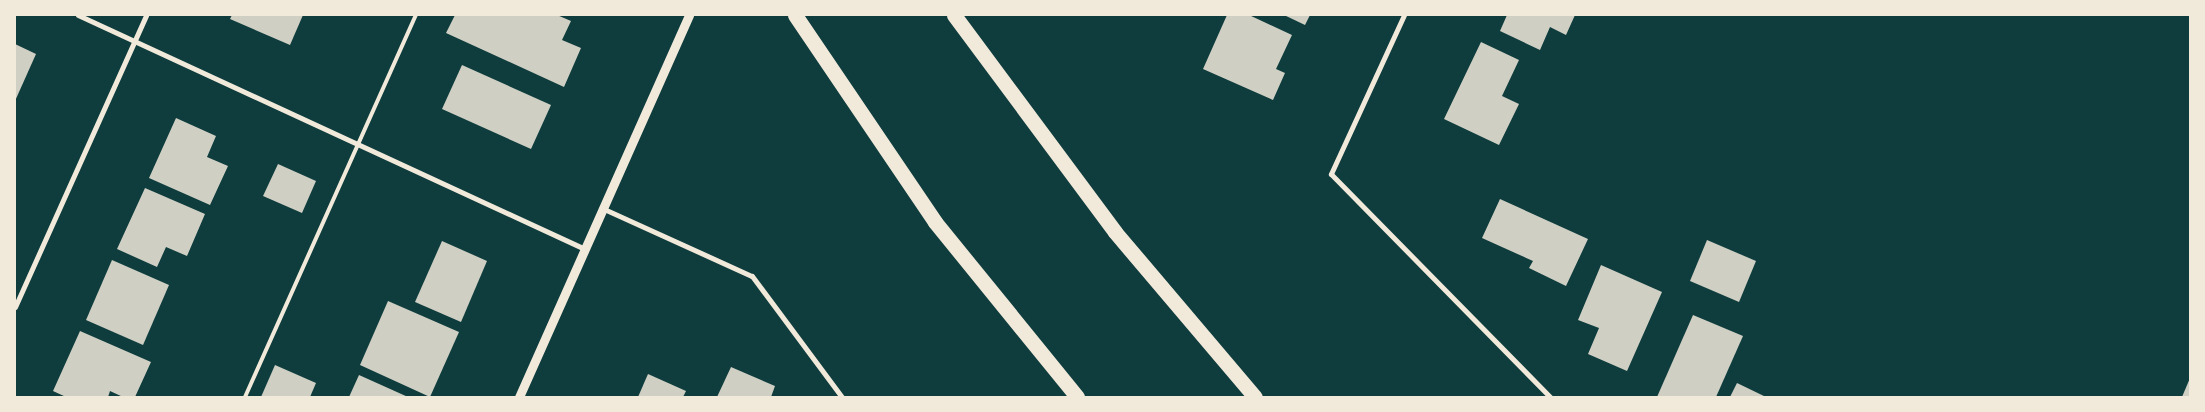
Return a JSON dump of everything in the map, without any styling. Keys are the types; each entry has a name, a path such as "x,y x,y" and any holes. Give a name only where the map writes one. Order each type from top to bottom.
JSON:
{"highway":[{"path":"795,15 935,222 1077,397"},
{"path":"954,15 1115,232 1254,397"}],"street":[{"path":"78,15 585,249"},
{"path":"15,307 146,15"},
{"path":"519,397 689,15"},
{"path":"1404,15 1331,174 1550,397"},
{"path":"604,209 752,276 842,397"}],"lane":[{"path":"244,397 416,15"}],"building":[{"path":"232,15 303,15 290,45 230,19"},
{"path":"455,15 557,15 571,21 562,40 581,48 564,87 446,33"},
{"path":"1227,15 1249,15 1292,35 1276,69 1285,73 1273,100 1203,69"},
{"path":"1284,15 1310,15 1305,25"},
{"path":"1507,15 1575,15 1566,35 1550,27 1540,50 1500,31"},
{"path":"1481,42 1519,60 1502,96 1519,104 1499,145 1444,119"},
{"path":"15,44 36,54 15,101"},
{"path":"462,65 551,105 531,149 442,109"},
{"path":"176,118 216,136 207,157 228,166 210,205 149,178"},
{"path":"278,164 316,181 302,213 263,196"},
{"path":"145,188 205,214 187,256 166,247 157,267 117,249"},
{"path":"1500,199 1588,239 1566,286 1529,268 1533,261 1482,238"},
{"path":"1707,240 1756,261 1739,302 1690,281"},
{"path":"442,241 487,261 461,322 415,302"},
{"path":"112,260 169,285 143,345 86,320"},
{"path":"1601,265 1662,292 1627,371 1588,354 1599,328 1578,320"},
{"path":"388,301 459,332 430,397 360,365"},
{"path":"1693,315 1743,336 1716,397 1657,397"},
{"path":"80,331 151,362 135,397 123,397 110,391 108,397 66,397 53,391"},
{"path":"275,365 316,383 310,397 261,397"},
{"path":"731,367 775,386 771,397 717,397"},
{"path":"648,374 686,391 683,397 638,397"},
{"path":"359,375 408,397 349,397"},
{"path":"2190,378 2190,397 2182,397"},
{"path":"1737,383 1766,397 1730,397"}]}
